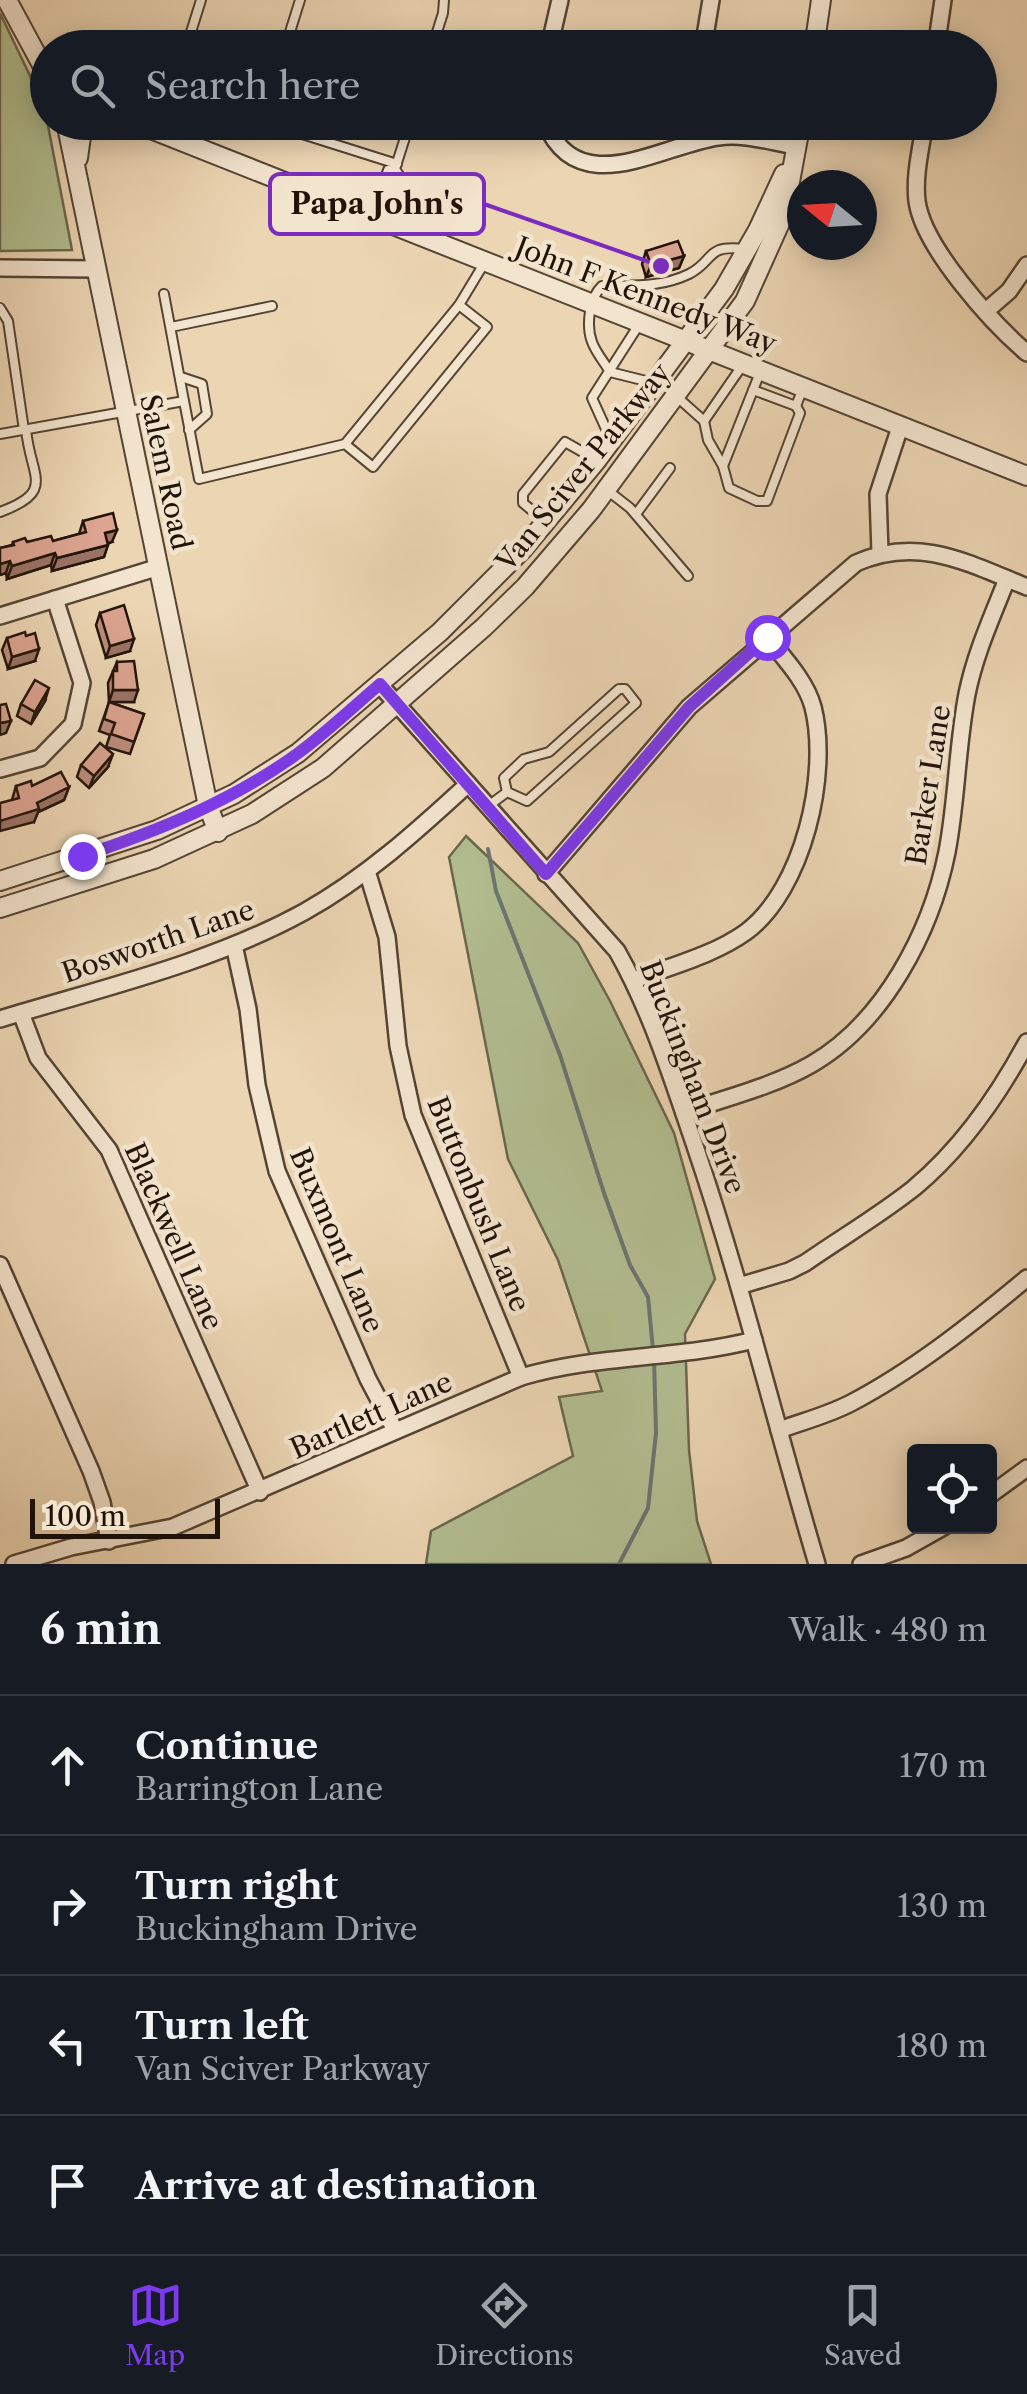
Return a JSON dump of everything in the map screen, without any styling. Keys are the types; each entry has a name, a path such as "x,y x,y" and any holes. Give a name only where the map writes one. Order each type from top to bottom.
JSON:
{"street":[{"path":"7,0 30,43"},
{"path":"553,30 560,0"},
{"path":"706,30 711,0"},
{"path":"817,30 821,0"},
{"path":"939,30 944,0"},
{"name":"Salem Road","path":"70,140 208,806 218,832"},
{"path":"79,140 80,194"},
{"name":"John F Kennedy Way","path":"184,140 381,210 484,262 1027,476"},
{"path":"554,140 564,151 606,166 623,165 684,140"},
{"path":"755,140 796,146"},
{"name":"Van Sciver Parkway","path":"0,908 154,859 218,832 286,794 397,706 525,586 607,490 745,301 784,214 797,140"},
{"path":"922,140 916,184 921,218 937,248 986,311 1027,353"},
{"name":"Van Sciver Parkway","path":"0,881 157,830 234,794 298,753 486,589 596,460 724,289 748,250 796,146"},
{"path":"986,311 1009,290 1027,265"},
{"path":"0,268 94,269"},
{"path":"880,553 878,494 900,427"},
{"path":"546,874 689,707 856,563 880,553 914,550 968,562 1027,588"},
{"path":"0,616 159,567"},
{"name":"Barker Lane","path":"684,1112 809,1065 857,1030 893,983 913,946 943,870 966,697 983,638 1007,579"},
{"path":"0,769 40,758 73,724 82,682 55,599"},
{"path":"634,980 713,950 748,931 774,904 796,861 812,800 817,737 813,707 806,691 767,637"},
{"name":"Buckingham Drive","path":"380,684 617,951 634,980 684,1112 739,1286 817,1564"},
{"name":"Bosworth Lane","path":"0,1020 234,945 307,910 367,871 468,784"},
{"name":"Buttonbush Lane","path":"367,871 387,937 398,1046 413,1115 520,1376"},
{"name":"Buxmont Lane","path":"234,945 251,1027 257,1086 277,1172 368,1379 395,1430"},
{"name":"Blackwell Lane","path":"22,1013 38,1058 110,1150 260,1492"},
{"path":"739,1286 789,1271 914,1188 976,1124 1027,1042"},
{"path":"0,1265 91,1471 110,1541"},
{"path":"780,1430 837,1410 869,1393 1027,1278"},
{"name":"Bartlett Lane","path":"14,1564 72,1547 173,1527 520,1376 571,1364 688,1354 754,1340"},
{"path":"997,1490 1027,1468"},
{"path":"861,1564 906,1548 931,1534"}],"lane":[{"path":"192,30 201,0"},
{"path":"291,30 300,0"},
{"path":"438,30 444,0"},
{"path":"317,140 396,167"},
{"path":"396,167 404,140"},
{"path":"381,210 380,194 388,170 396,167"},
{"path":"654,382 610,372 591,340 590,304 602,286 650,286 690,274 713,252 728,247 748,250"},
{"path":"164,294 199,479 344,444 459,305 484,262"},
{"path":"344,444 373,467 488,327 459,305"},
{"path":"170,327 272,306"},
{"path":"0,308 8,321 38,486 34,496 0,512"},
{"path":"611,440 592,398 640,323"},
{"path":"722,466 753,390 752,367"},
{"path":"704,421 752,367"},
{"path":"180,377 202,384 207,414 189,430"},
{"path":"796,406 803,386"},
{"path":"676,396 704,421 728,488 757,501 767,501 800,414 796,406 753,390"},
{"path":"0,434 184,401"},
{"path":"546,522 523,504 523,494 565,442 596,460"},
{"path":"636,514 670,468"},
{"path":"607,490 636,514 688,576"},
{"path":"620,689 625,689 636,702 527,801 507,792 504,778 524,758 550,752 620,689"},
{"path":"487,807 507,792"}],"green space":[{"path":"0,13 30,76 30,140 51,140 72,250 0,251"},
{"path":"466,836 578,943 674,1133 715,1279 685,1334 689,1450 697,1521 711,1564 426,1564 431,1531 573,1456 559,1397 602,1391 558,1260 508,1159 449,857"}],"building":[{"path":"678,241 684,256 651,265 646,251"},
{"path":"113,513 117,530 105,533 108,545 57,558 55,553 12,566 10,561 0,564 0,548 14,545 13,542 51,536 53,541 86,532 83,521"},
{"path":"124,605 134,639 110,646 100,613"},
{"path":"25,632 26,636 35,633 39,649 12,657 7,638"},
{"path":"134,661 138,690 113,690 117,662"},
{"path":"35,680 49,688 35,712 21,704"},
{"path":"109,702 144,714 134,742 111,734 115,723 104,719"},
{"path":"6,704 11,721 0,723 0,705"},
{"path":"100,743 113,754 94,776 81,765"},
{"path":"61,772 69,787 37,803 39,809 0,821 0,803 19,798 16,786 31,781 32,786"}],"waterway":[{"path":"488,849 496,891 560,1055 630,1265 648,1297 653,1350"},
{"path":"619,1564 648,1508 656,1433 654,1359"}],"place":[{"name":"Papa John's","path":"661,266"}],"route":[{"path":"82,856 157,830 234,794 298,753 380,684 546,874 689,707 767,637"}]}
